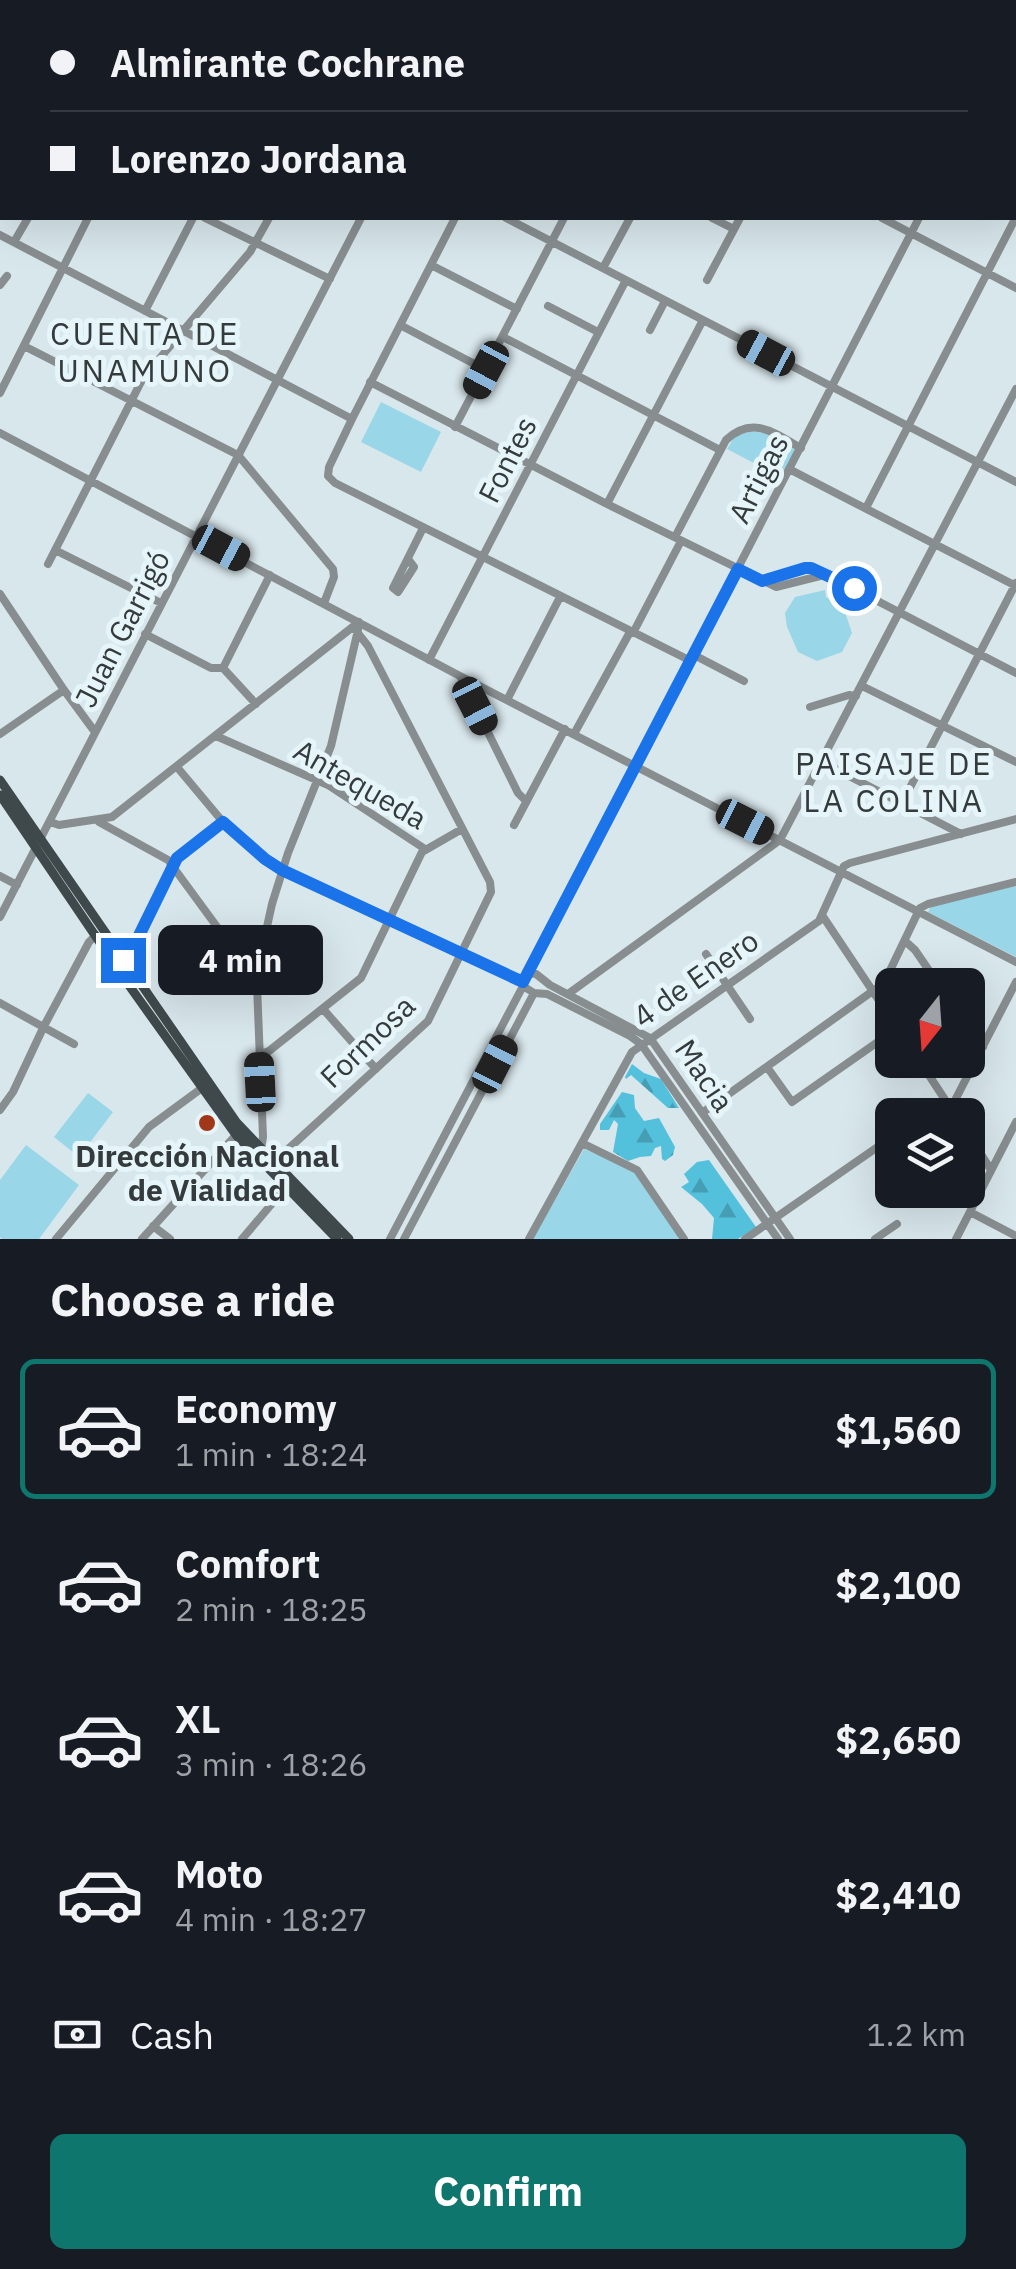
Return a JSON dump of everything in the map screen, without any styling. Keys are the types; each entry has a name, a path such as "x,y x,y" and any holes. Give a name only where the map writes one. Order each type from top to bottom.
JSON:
{"main road":[{"path":"0,780 96,935 236,1135 338,1239"},
{"path":"0,795 123,960 237,1123 349,1239"}],"street":[{"path":"14,242 27,220"},
{"path":"0,393 87,220"},
{"path":"145,311 192,220"},
{"path":"209,220 330,279"},
{"path":"48,564 143,378 256,243 269,220"},
{"name":"Juan Garrigó","path":"0,918 360,220"},
{"path":"454,220 370,382 328,476 334,483 560,597 744,682"},
{"path":"510,220 1016,482"},
{"path":"456,427 563,220"},
{"path":"603,268 629,220"},
{"path":"716,220 734,229"},
{"path":"706,280 739,220"},
{"path":"886,220 1016,288"},
{"name":"Artigas","path":"390,1239 918,220"},
{"path":"866,508 1015,220"},
{"path":"0,234 352,419"},
{"path":"431,264 516,309"},
{"path":"0,285 7,276"},
{"name":"Fontes","path":"429,660 626,280"},
{"path":"650,330 665,301"},
{"path":"548,306 598,332"},
{"path":"607,504 703,320"},
{"path":"400,325 486,370"},
{"path":"503,337 720,450"},
{"path":"24,346 238,455 333,570 324,603"},
{"path":"370,382 762,581 782,588 828,574 1016,673"},
{"path":"568,994 780,840 1016,389"},
{"path":"514,825 632,632 726,440 736,431 765,429 800,448"},
{"path":"0,433 324,603 358,627 569,731 1016,962"},
{"path":"790,469 1016,585 902,803"},
{"path":"408,559 423,528"},
{"path":"56,550 161,603"},
{"path":"223,668 270,575"},
{"path":"0,594 3,606 96,732"},
{"path":"507,700 560,597"},
{"path":"50,822 60,825 112,818 358,627"},
{"path":"261,1150 257,976 282,870 331,746 358,627"},
{"path":"259,1055 364,974 419,857 462,829 358,627"},
{"path":"145,634 211,668 223,668 256,704"},
{"path":"460,676 526,801"},
{"path":"862,686 1016,762"},
{"path":"0,734 64,690"},
{"path":"810,707 856,696"},
{"name":"Antequeda","path":"216,736 318,780 426,849"},
{"path":"822,762 961,834"},
{"path":"177,767 223,822 282,870 525,981"},
{"path":"842,872 850,863 1016,820"},
{"path":"97,821 160,854 173,866 257,976"},
{"path":"123,960 130,954 180,855 223,822"},
{"name":"Formosa","path":"274,1162 428,1021 490,897 490,882 462,829"},
{"name":"4 de Enero","path":"529,1239 632,1052 814,925 842,872"},
{"path":"0,876 17,885"},
{"path":"702,1113 874,991 886,979 919,911 928,904 1016,882"},
{"path":"822,915 874,991"},
{"path":"0,1110 96,935"},
{"path":"905,941 927,968"},
{"path":"706,954 750,1019"},
{"name":"Macia","path":"778,1239 772,1221 650,1038 536,974 525,981 536,993 547,994 641,1044 772,1221 790,1239"},
{"path":"404,1239 545,980"},
{"path":"985,1043 1016,982"},
{"path":"0,1003 74,1044"},
{"path":"323,1009 376,1069"},
{"path":"767,1067 792,1102 875,1044"},
{"path":"0,1086 13,1092"},
{"path":"56,1239 150,1128 202,1088"},
{"path":"956,1239 1016,1122"},
{"path":"142,1239 236,1135"},
{"path":"582,1143 638,1170 684,1239"},
{"path":"745,1239 875,1149"},
{"path":"985,1161 991,1170"},
{"path":"242,1239 286,1187"},
{"path":"970,1212 1016,1236"},
{"path":"876,1239 888,1236 897,1224"},
{"path":"153,1226 170,1239"}],"green space":[{"path":"632,1064 661,1079 679,1108 668,1108 631,1075 626,1079"},
{"path":"622,1092 634,1095 635,1108 644,1121 659,1118 675,1147 673,1155 665,1161 661,1146 651,1156 628,1161 613,1152 618,1124 614,1120 609,1130 600,1130 600,1124"},
{"path":"709,1160 756,1227 738,1239 712,1239 714,1218 681,1187 689,1182 684,1174 697,1162"}],"shaded area":[{"path":"381,402 441,432 421,472 361,442"},
{"path":"751,431 768,434 795,449 781,477 727,449 735,436"},
{"path":"825,590 826,597 843,606 852,633 842,652 817,661 798,652 785,613 795,597"},
{"path":"1016,886 1016,957 928,912 931,906"},
{"path":"88,1093 113,1112 79,1157 54,1137"},
{"path":"26,1145 79,1185 39,1239 2,1239 0,1180"},
{"path":"584,1149 633,1170 680,1239 533,1239"}],"place":[{"name":"Dirección Nacional de Vialidad","path":"207,1123"}],"district":[{"name":"CUENTA DE UNAMUNO","path":"145,352"},
{"name":"PAISAJE DE LA COLINA","path":"894,782"}],"route":[{"path":"123,960 130,954 177,858 223,822 282,870 523,982 738,569 762,581 811,568 854,588"}]}
